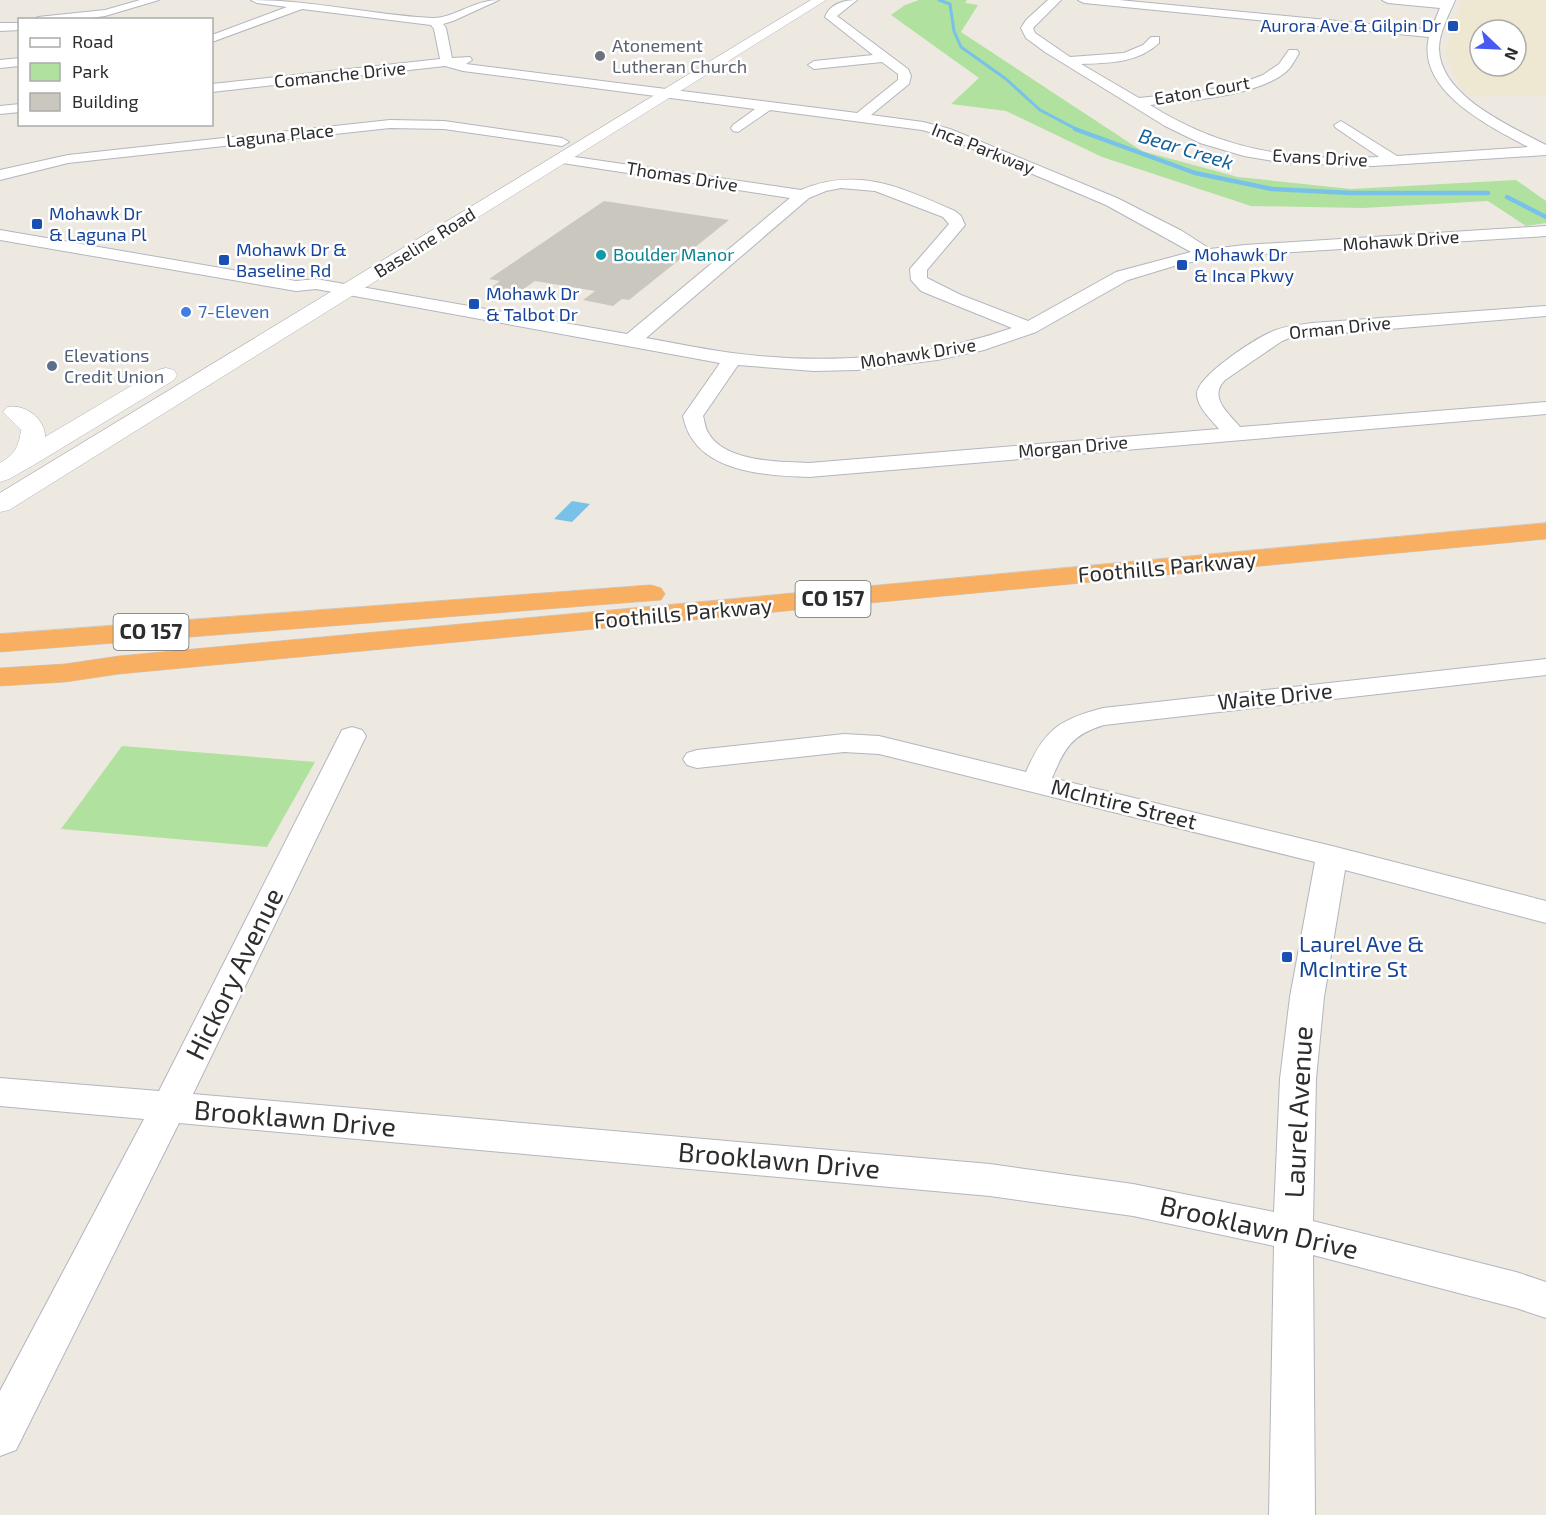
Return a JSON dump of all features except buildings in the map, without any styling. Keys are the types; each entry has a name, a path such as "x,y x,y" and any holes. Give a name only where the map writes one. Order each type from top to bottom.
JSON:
{"highway":[{"name":"Foothills Parkway","path":"8,642 644,595 1546,511"},
{"name":"Foothills Parkway","path":"0,677 65,673 119,665 1546,531"},
{"path":"0,684 25,682 65,673"}],"main road":[{"name":"Baseline Road","path":"0,504 348,290 562,151 650,89 799,0"},
{"name":"Baseline Road","path":"212,349 320,285 670,93 820,0"},
{"path":"0,474 187,363"},
{"path":"15,412 33,428 32,441 23,461"}],"street":[{"path":"257,0 309,2 453,22"},
{"path":"213,39 309,2 435,22 453,22 493,0"},
{"path":"850,0 832,13 831,17 903,72 904,81 861,117"},
{"name":"Evans Drive","path":"1054,0 1030,22 1028,28 1030,35 1190,134 1246,152 1322,161 1545,151"},
{"path":"1084,0 1437,34"},
{"path":"1388,0 1448,3 1433,49 1443,80 1450,91 1467,106 1545,151"},
{"path":"57,18 105,13 158,2"},
{"path":"99,18 128,13 158,2"},
{"path":"0,25 18,21"},
{"path":"435,22 440,28 448,63"},
{"path":"0,25 18,26"},
{"path":"1069,61 1130,56 1147,49 1155,40"},
{"path":"462,44 464,55 469,60"},
{"name":"Eaton Court","path":"1136,102 1208,93 1256,82 1285,67 1293,53"},
{"path":"814,65 885,58"},
{"name":"Inca Parkway","path":"469,60 670,93 923,126 945,132 1125,208 1206,254"},
{"name":"Comanche Drive","path":"213,88 469,60"},
{"path":"0,64 18,62"},
{"name":"Inca Parkway","path":"448,63 474,69 650,89"},
{"path":"738,128 769,105"},
{"path":"0,110 18,108"},
{"name":"Laguna Place","path":"0,176 68,159 390,124 444,125 562,151"},
{"path":"1341,125 1392,159"},
{"name":"Thomas Drive","path":"562,151 803,195"},
{"path":"631,341 803,195 834,185 878,186 902,193 949,214 955,219 957,225 919,269 913,281 1029,328"},
{"path":"0,223 314,279 320,285"},
{"name":"Mohawk Drive","path":"320,285 732,359 814,365 898,360 984,344 1029,328 1122,276 1146,267 1206,254 1546,231"},
{"path":"0,235 296,286 320,285"},
{"name":"Orman Drive","path":"1234,434 1210,405 1207,394 1209,385 1218,376 1275,336 1312,329 1546,311"},
{"name":"Morgan Drive","path":"732,359 693,416 693,427 702,442 716,452 758,466 809,470 1546,408"},
{"name":"Waite Drive","path":"1035,782 1056,741 1072,727 1095,718 1120,713 1546,667"},
{"name":"Hickory Avenue","path":"0,1434 168,1108 352,736"},
{"name":"McIntire Street","path":"697,759 844,743 879,745 1332,856 1546,912"},
{"name":"Laurel Avenue","path":"1292,1515 1294,1233 1298,1079 1307,997 1332,856"},
{"name":"Brooklawn Drive","path":"0,1092 990,1180 1133,1200 1294,1233 1516,1290 1546,1300"}],"shaded area":[{"path":"1461,0 1546,0 1546,96 1469,96 1459,87 1445,53"}],"green space":[{"path":"919,0 967,0 965,3 978,5 961,32 1142,151 1238,177 1351,189 1516,180 1546,201 1546,223 1526,226 1488,201 1363,208 1251,206 1102,157 1006,111 951,104 979,78 891,15 905,5"},
{"path":"122,746 315,762 267,847 61,829"}],"water":[{"path":"572,501 590,504 572,522 554,519"}],"waterway":[{"name":"Bear Creek","path":"939,0 950,4 954,31 961,47 1006,79 1040,110 1078,130"},
{"name":"Bear Creek","path":"1075,129 1195,173 1272,189 1351,193 1488,193"},
{"name":"Bear Creek","path":"1507,197 1546,217"}],"place":[{"name":"Aurora Ave & Gilpin Dr","path":"1453,26"},
{"name":"Atonement Lutheran Church","path":"600,56"},
{"name":"Mohawk Dr & Laguna Pl","path":"37,224"},
{"name":"Boulder Manor","path":"601,255"},
{"name":"Mohawk Dr & Baseline Rd","path":"224,260"},
{"name":"Mohawk Dr & Inca Pkwy","path":"1182,265"},
{"name":"Mohawk Dr & Talbot Dr","path":"474,304"},
{"name":"7-Eleven","path":"186,312"},
{"name":"Elevations Credit Union","path":"52,366"},
{"name":"Laurel Ave & McIntire St","path":"1287,957"}]}
